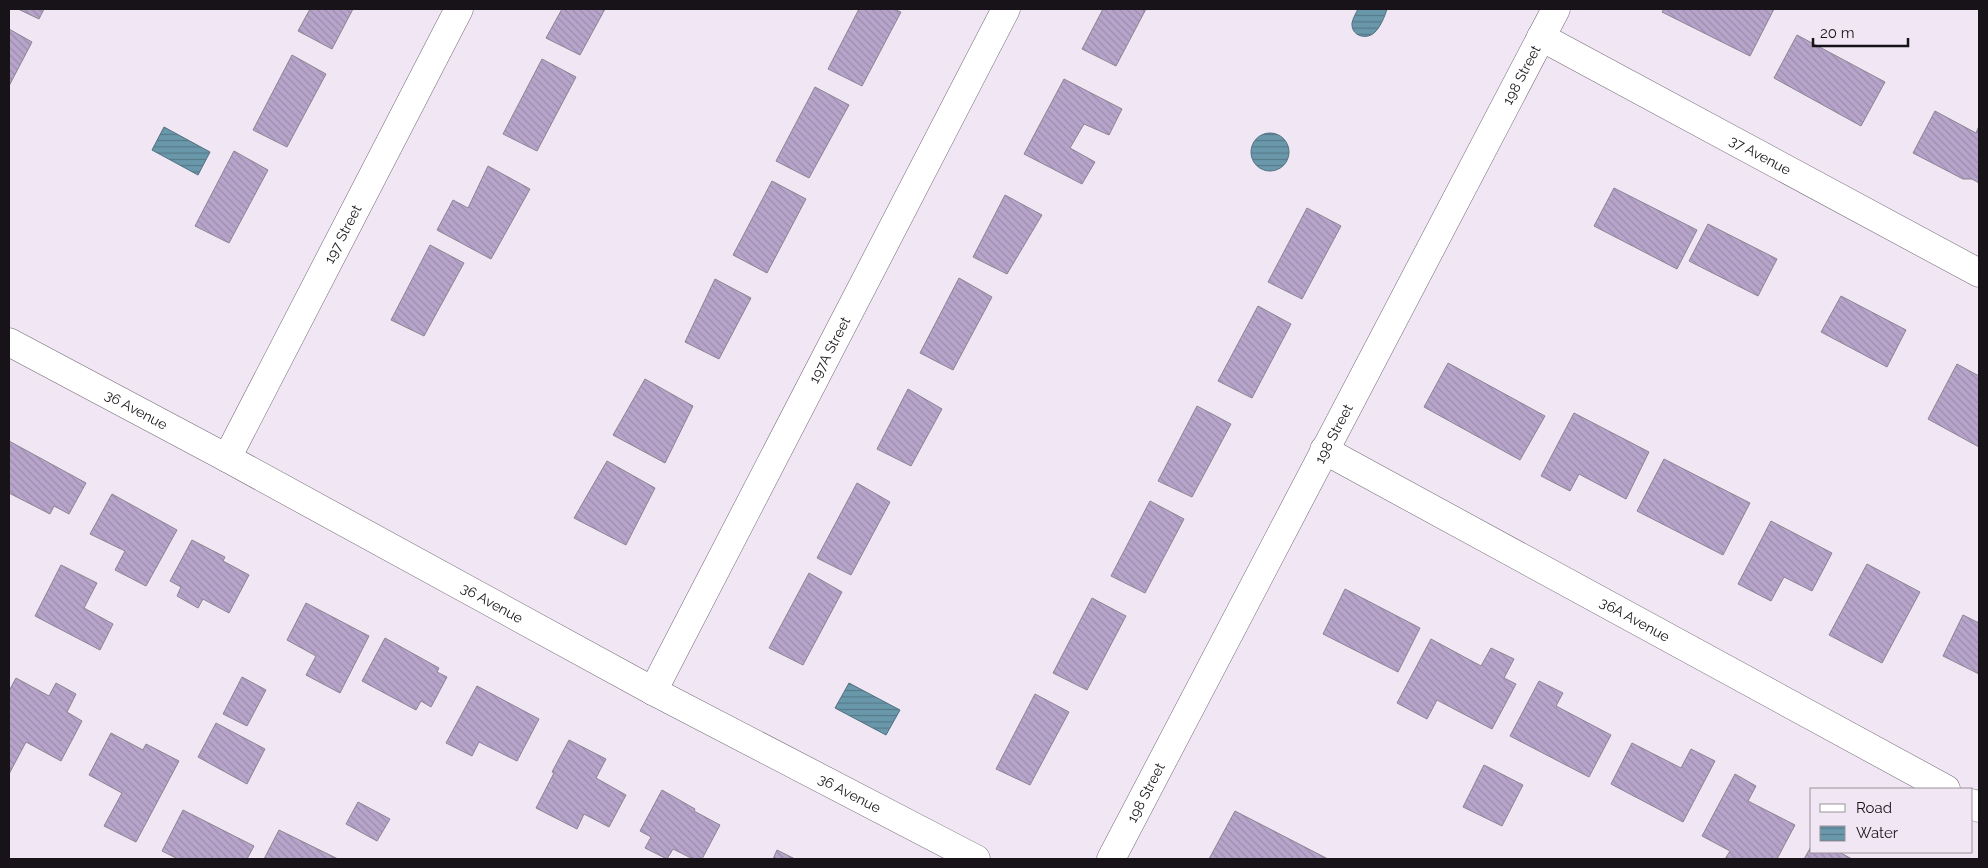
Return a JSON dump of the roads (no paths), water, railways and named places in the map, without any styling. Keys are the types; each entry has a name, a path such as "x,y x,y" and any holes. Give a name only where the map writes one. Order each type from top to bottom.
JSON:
{"street":[{"name":"197 Street","path":"227,458 459,9"},
{"name":"197A Street","path":"653,691 1006,9"},
{"name":"198 Street","path":"1111,859 1556,9"},
{"name":"37 Avenue","path":"1541,38 1979,273"},
{"name":"36 Avenue","path":"9,342 227,458 653,691 976,859"},
{"name":"36A Avenue","path":"1324,450 1944,788"}],"water":[{"path":"1358,9 1387,9 1380,25 1371,35 1360,36 1356,34 1352,27"},
{"path":"164,127 210,152 198,175 152,150"},
{"path":"1270,133 1277,134 1283,139 1288,145 1288,159 1283,165 1277,170 1270,171 1263,170 1257,165 1252,159 1251,152 1252,145 1257,139 1263,134"},
{"path":"849,683 900,710 886,735 835,708"}]}
